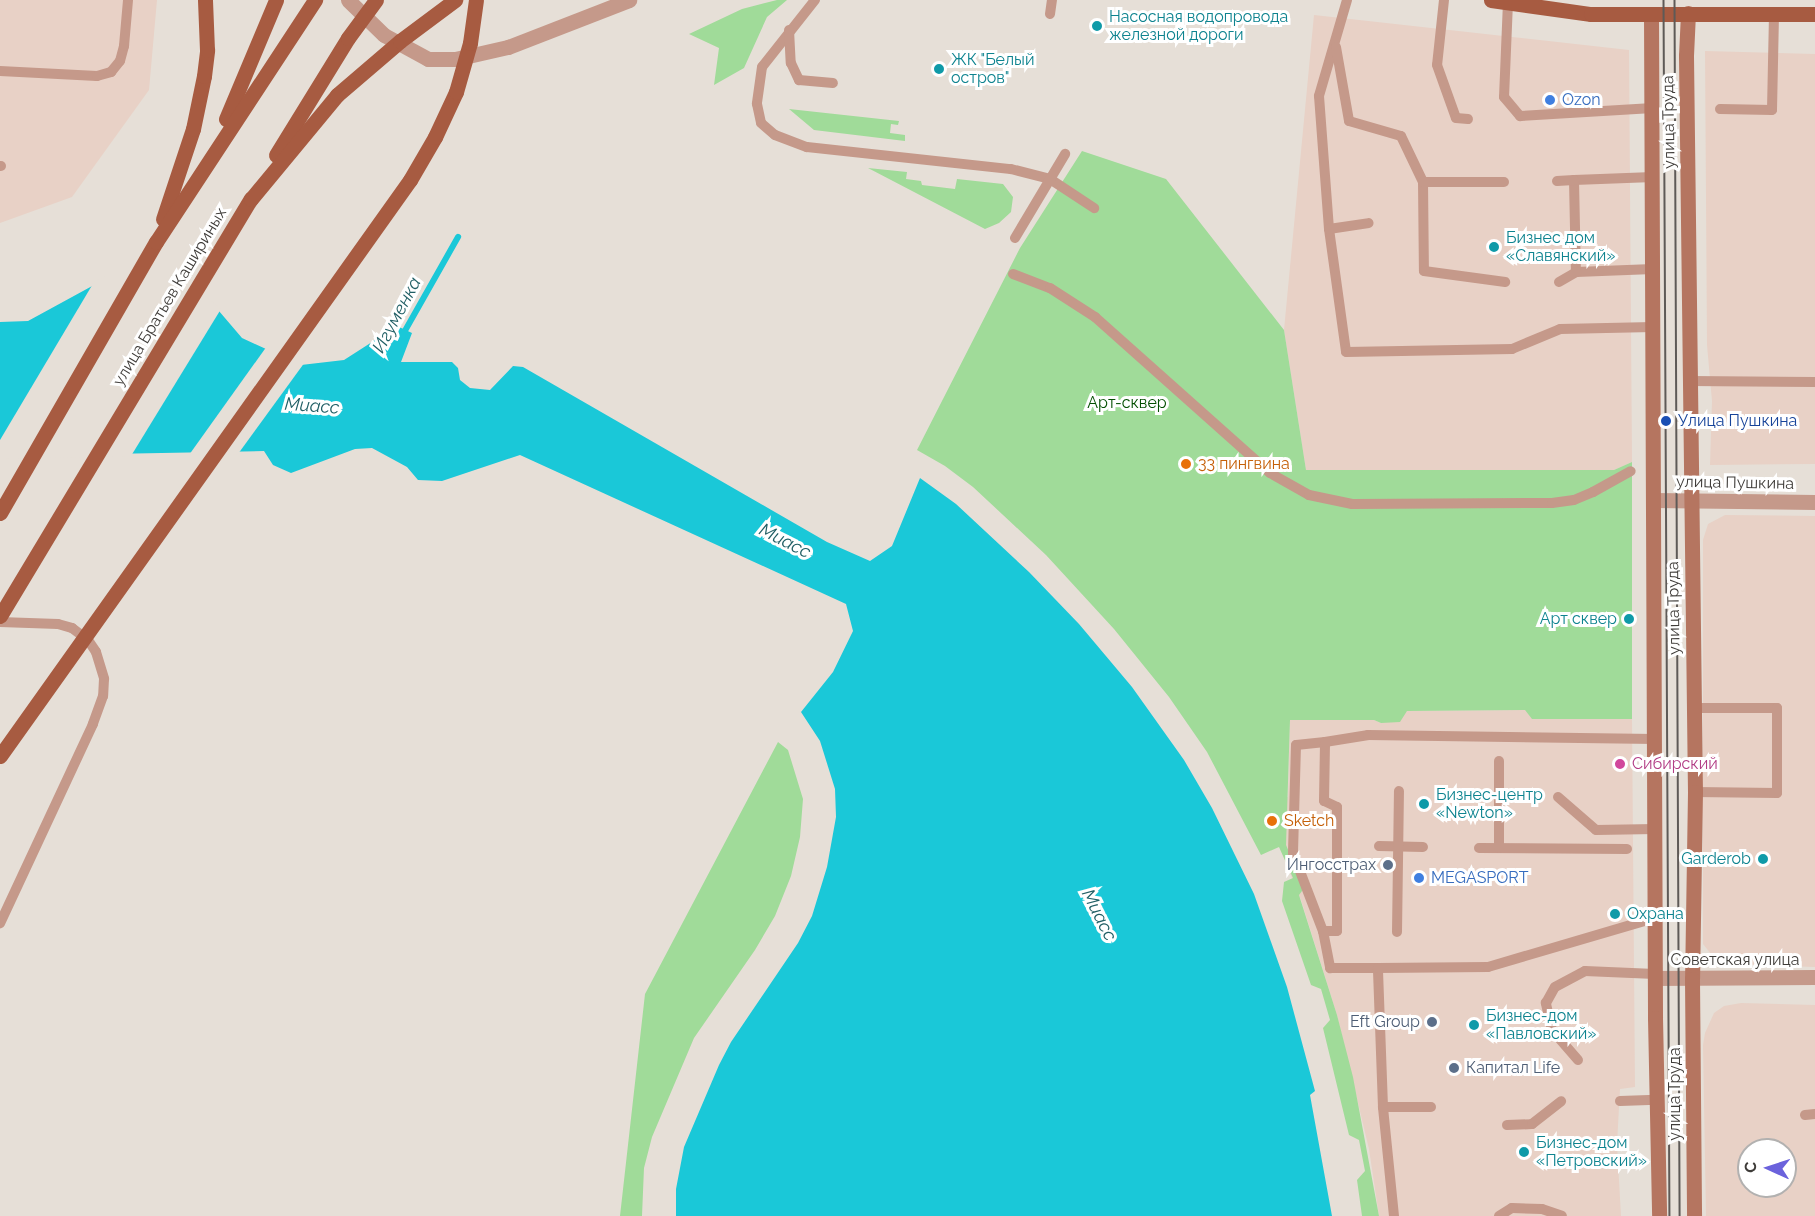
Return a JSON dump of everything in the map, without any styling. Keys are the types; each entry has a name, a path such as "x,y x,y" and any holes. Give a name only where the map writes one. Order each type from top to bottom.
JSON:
{"main road":[{"path":"156,242 193,129 207,50 205,0"},
{"path":"211,154 276,0"},
{"path":"0,513 156,242 211,154 315,0"},
{"name":"улица Братьев Кашириных","path":"0,616 307,103 376,0"},
{"path":"251,199 338,95 400,41 456,0"},
{"path":"0,756 410,180 435,138 456,92 471,43 476,0"},
{"path":"1491,0 1591,14 1651,7 1815,14"},
{"name":"улица Труда","path":"1651,7 1654,829 1659,1216"},
{"name":"улица Труда","path":"1688,7 1686,56 1695,708 1692,979 1694,1216"}],"street":[{"path":"348,0 384,35 428,59 455,59 508,47 629,0"},
{"name":"улица Пушкина","path":"1654,500 1815,502"},
{"name":"Советская улица","path":"1655,976 1692,979 1815,977"}],"lane":[{"path":"0,71 97,76 111,72 120,61 124,46 128,0"},
{"path":"815,0 762,67 759,95 761,123 776,135 807,147 1011,169 1050,179 1094,208"},
{"path":"1050,14 1052,0"},
{"path":"1347,0 1319,96 1329,229 1346,352 1512,349 1560,329 1653,327"},
{"path":"1444,0 1437,65 1455,118 1468,119"},
{"path":"1508,2 1504,98 1520,116 1653,108"},
{"path":"1720,109 1772,110 1774,14"},
{"path":"789,30 791,63 799,80 833,83"},
{"path":"1335,41 1349,121 1401,136 1423,182 1424,271 1505,282"},
{"path":"1015,238 1065,154"},
{"path":"1557,181 1653,177"},
{"path":"1574,180 1576,272"},
{"path":"1423,182 1504,182"},
{"path":"1329,229 1369,223"},
{"path":"1559,282 1576,272 1653,269"},
{"path":"1014,274 1050,288 1095,317 1270,473 1309,495 1352,504 1552,503 1574,500 1631,471"},
{"path":"1690,381 1815,382"},
{"path":"0,622 58,624 72,628 88,640 96,652 104,680 103,696 93,724 0,923"},
{"path":"1695,708 1777,708 1777,793 1695,792"},
{"path":"1655,739 1368,735 1296,745 1293,853 1323,931 1330,968 1488,967 1655,918"},
{"path":"1323,931 1337,931 1337,807 1324,801 1324,742"},
{"path":"1499,761 1499,848"},
{"path":"1396,932 1399,791"},
{"path":"1558,797 1596,830 1654,829"},
{"path":"1379,846 1423,847"},
{"path":"1479,848 1627,849"},
{"path":"1378,968 1383,1107 1394,1216"},
{"path":"1578,1060 1552,1030 1546,1003 1555,987 1585,971 1655,976"},
{"path":"1620,1101 1656,1100"},
{"path":"1507,1125 1532,1124 1561,1101"},
{"path":"1383,1107 1431,1107"},
{"path":"1499,1216 1512,1208 1542,1209 1562,1216"}],"shaded area":[{"path":"0,0 157,0 149,90 72,197 0,223"},
{"path":"1314,15 1629,50 1632,462 1614,470 1306,470 1284,330"},
{"path":"1705,51 1815,54 1815,464 1710,465 1712,401 1707,345"},
{"path":"1725,515 1815,516 1815,967 1724,964 1715,959 1703,944 1703,540 1708,524"},
{"path":"1526,710 1533,719 1632,719 1635,1087 1620,1089 1617,1144 1621,1216 1379,1216 1369,1149 1337,1015 1301,900 1279,846 1280,798 1288,797 1290,720 1374,720 1381,723 1407,711"},
{"path":"1741,1003 1815,1005 1815,1216 1706,1216 1703,1045 1705,1033 1714,1013 1724,1006"}],"green space":[{"path":"777,0 787,0 767,17 744,68 714,85 719,48 689,34 742,9"},
{"path":"789,109 899,121 898,125 891,124 890,133 905,135 905,141 814,130"},
{"name":"Арт-сквер","path":"1082,151 1166,179 1284,330 1306,470 1614,470 1632,462 1632,719 1532,719 1525,710 1407,711 1400,722 1381,723 1374,720 1290,720 1286,845 1302,882 1302,891 1299,895 1337,1015 1353,1077 1379,1216 1362,1216 1357,1180 1365,1171 1359,1140 1349,1135 1323,1028 1330,1020 1321,989 1311,985 1282,901 1284,882 1293,878 1279,847 1261,855 1207,752 1169,697 1114,629 1046,555 973,487 945,466 917,450 1020,248"},
{"path":"868,168 907,172 906,179 921,181 922,185 955,189 957,179 1003,184 1013,197 1011,212 999,223 985,229"},
{"path":"778,742 788,750 803,799 800,837 791,876 775,916 755,950 694,1038 652,1137 644,1168 642,1216 620,1216 645,994"}],"water":[{"name":"Миасс","path":"105,279 213,304 242,338 301,365 344,360 397,326 412,333 401,362 452,362 458,368 460,380 470,388 490,390 513,366 523,367 827,542 870,561 892,546 920,478 956,504 1029,572 1079,624 1132,687 1184,760 1212,808 1254,894 1287,987 1315,1091 1310,1095 1332,1216 676,1216 676,1189 684,1147 719,1065 731,1042 798,943 812,916 827,867 836,817 835,789 820,741 801,712 833,672 853,631 846,604 520,455 442,481 418,480 407,467 372,448 355,449 291,473 273,465 264,451 0,456 0,322 28,321"}],"pier":[{"path":"105,276 180,276 221,309 131,456 0,459 0,440 94,282"},
{"path":"267,346 305,362 238,454 189,455"}],"waterway":[{"name":"Игуменка","path":"402,336 458,237"}],"tram line":[{"path":"1664,0 1670,1216"},
{"path":"1675,0 1680,1216"}],"place":[{"name":"Насосная водопровода железной дороги","path":"1097,26"},
{"name":"ЖК \"Белый остров\"","path":"939,69"},
{"name":"Ozon","path":"1550,100"},
{"name":"Бизнес дом «Славянский»","path":"1494,247"},
{"name":"Улица Пушкина","path":"1666,421"},
{"name":"33 пингвина","path":"1186,464"},
{"name":"Арт сквер","path":"1629,619"},
{"name":"Сибирский","path":"1620,764"},
{"name":"Бизнес-центр «Newton»","path":"1424,804"},
{"name":"Sketch","path":"1272,821"},
{"name":"Garderob","path":"1763,859"},
{"name":"Ингосстрах","path":"1388,865"},
{"name":"MEGASPORT","path":"1419,878"},
{"name":"Охрана","path":"1615,914"},
{"name":"Eft Group","path":"1432,1022"},
{"name":"Бизнес-дом «Павловский»","path":"1474,1025"},
{"name":"Капитал Life","path":"1454,1068"},
{"name":"Бизнес-дом «Петровский»","path":"1524,1152"}]}
